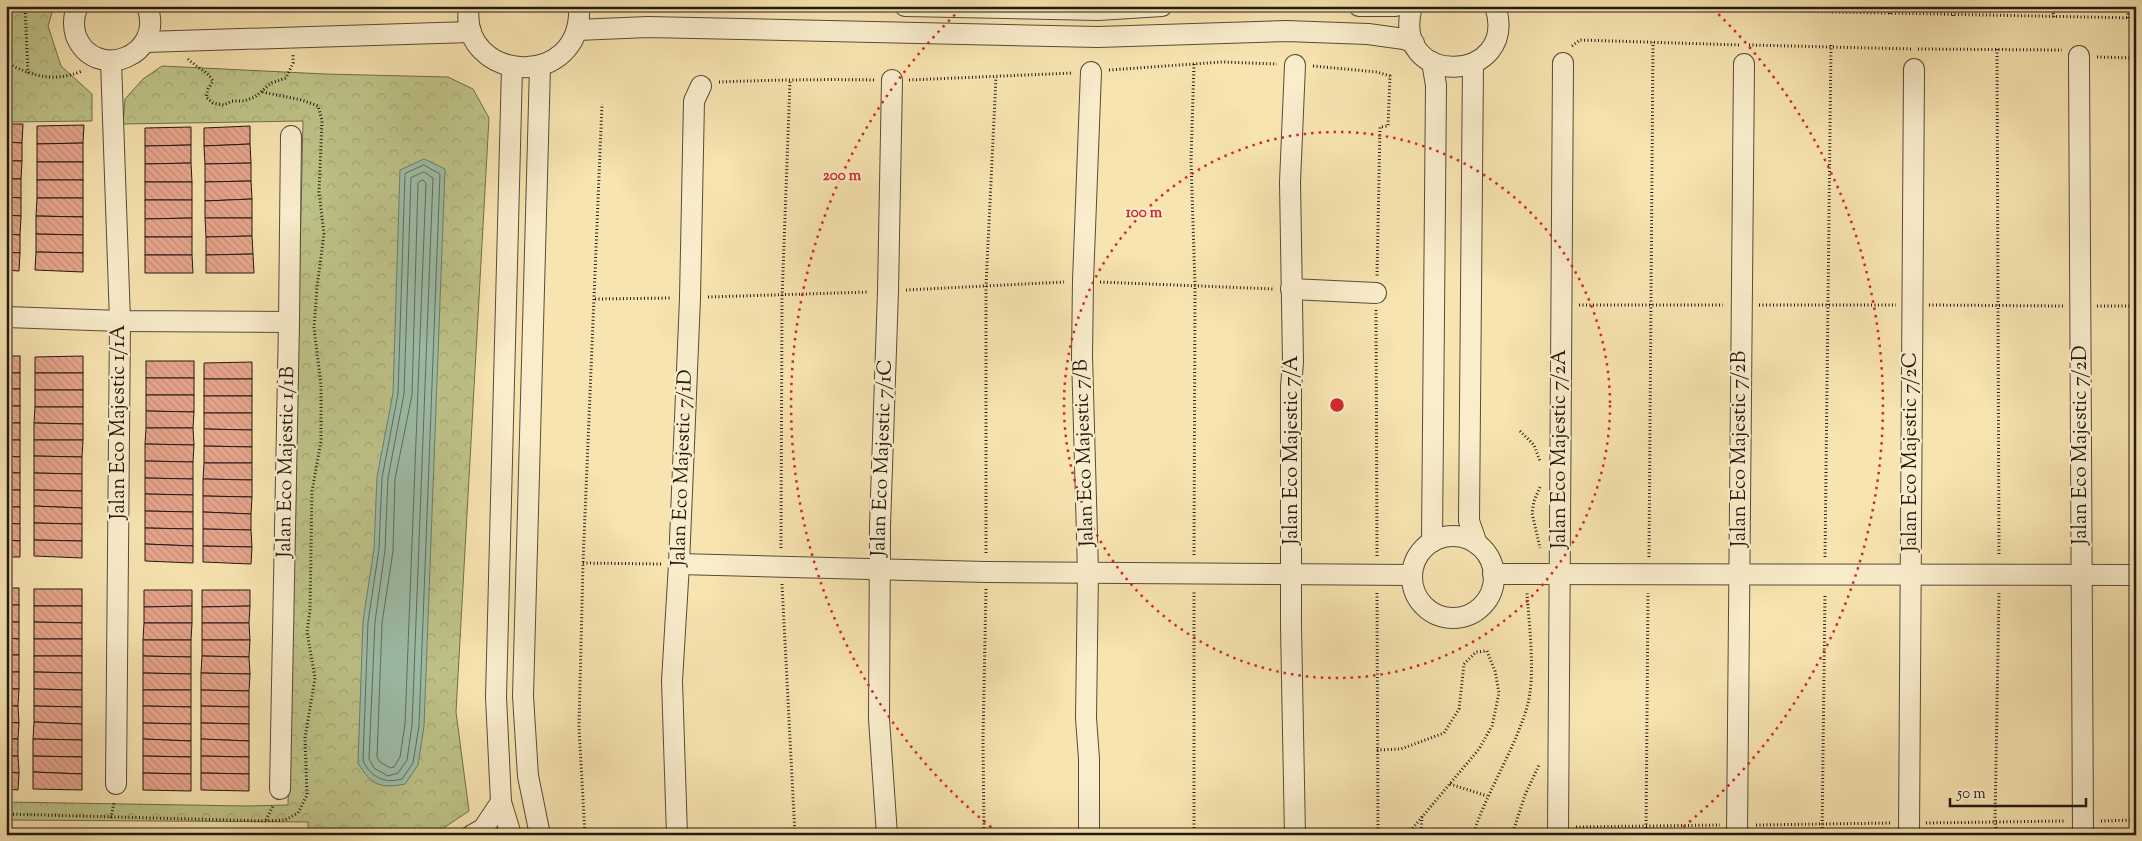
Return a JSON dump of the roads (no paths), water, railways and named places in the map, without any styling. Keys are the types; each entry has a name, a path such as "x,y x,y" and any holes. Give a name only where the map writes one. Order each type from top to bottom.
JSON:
{"street":[{"path":"78,6 74,22 78,41 102,58 131,56 145,42 150,23 147,6"},
{"path":"469,6 468,14 471,32 480,48 494,60 512,67 526,69 540,66 556,58 569,46 577,30 579,6"},
{"path":"905,6 1088,10 1162,6"},
{"path":"1359,6 1396,6"},
{"path":"1412,6 1409,24 1414,43 1420,52 1432,62 1448,68 1461,68 1473,64 1485,56 1494,44 1498,30 1498,16 1495,6"},
{"path":"577,30 648,27 1098,37 1286,30 1368,34 1404,39 1414,43"},
{"path":"145,42 471,32"},
{"name":"Jalan Eco Majestic 7/2D","path":"2079,56 2083,828"},
{"name":"Jalan Eco Majestic 1/1A","path":"102,58 120,321 116,784"},
{"path":"1432,62 1436,85 1432,542"},
{"name":"Jalan Eco Majestic 7/2A","path":"1558,831 1554,575 1561,305 1563,63"},
{"path":"1473,64 1469,521 1477,544 1488,558 1494,574 1490,594 1478,610 1466,616 1453,618 1440,616 1428,610 1419,600 1414,588 1412,575 1418,556 1432,542 1450,536 1469,540 1477,544"},
{"name":"Jalan Eco Majestic 7/2B","path":"1737,830 1744,64"},
{"name":"Jalan Eco Majestic 7/A","path":"1295,65 1290,182 1293,362 1290,573 1295,835"},
{"path":"540,66 523,696 528,776 540,835"},
{"path":"511,835 501,802 496,697 512,67"},
{"name":"Jalan Eco Majestic 7/2C","path":"1909,829 1914,69"},
{"name":"Jalan Eco Majestic 7/B","path":"1089,835 1089,759 1086,718 1088,572 1082,356 1091,72"},
{"name":"Jalan Eco Majestic 7/1C","path":"887,835 879,718 880,568 892,80"},
{"name":"Jalan Eco Majestic 7/1D","path":"677,833 672,681 679,564 698,93"},
{"name":"Jalan Eco Majestic 1/1B","path":"280,789 291,136"},
{"path":"1291,289 1376,293"},
{"path":"6,317 120,321 289,322"},
{"path":"679,564 986,572 1412,575"},
{"path":"1494,574 2136,574"},
{"path":"472,835 483,829 501,802"}],"water":[{"path":"424,159 445,169 424,726 418,765 405,784 389,786 372,781 358,763 363,621 374,549 377,477 393,393 400,170"}]}
